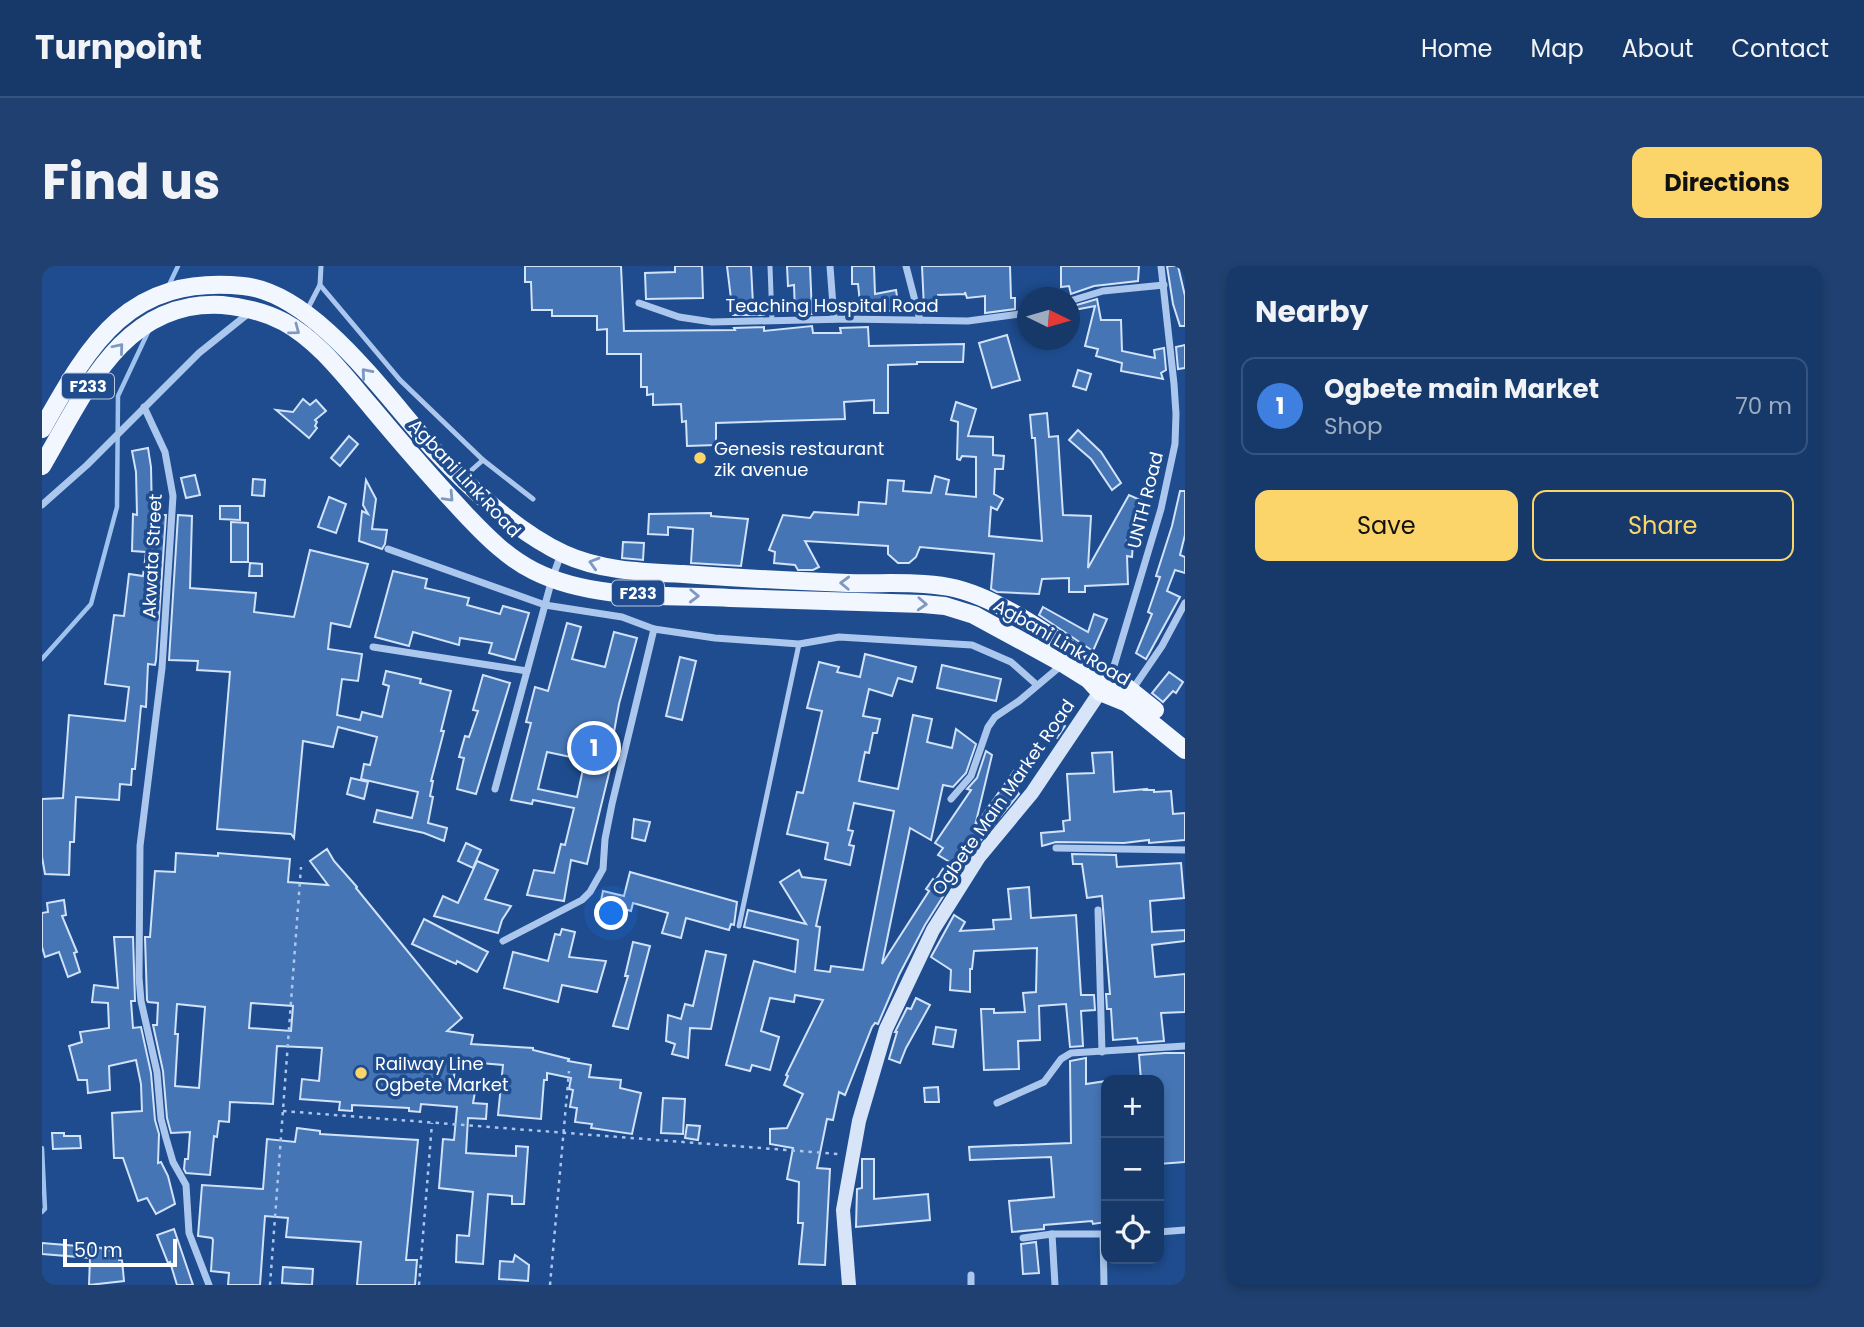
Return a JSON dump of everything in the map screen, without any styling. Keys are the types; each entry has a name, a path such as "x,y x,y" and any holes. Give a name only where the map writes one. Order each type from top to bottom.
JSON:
{"main road":[{"name":"Agbani Link Road","path":"42,429 85,355 106,331 134,306 168,293 209,285 247,286 272,292 306,312 329,332 462,478 526,533 562,553 603,566 635,571 795,582 949,587 978,596 1011,613 1070,659 1088,679 1105,686 1131,690 1185,735"},
{"name":"Agbani Link Road","path":"42,466 88,386 120,344 138,328 185,308 214,305 252,310 286,324 314,345 340,371 434,481 494,544 533,570 552,579 612,592 945,606 974,615 1070,659"},
{"name":"Agbani Link Road","path":"1105,686 1185,750"}],"street":[{"path":"830,266 834,319"},
{"path":"906,266 920,320"},
{"name":"UNTH Road","path":"1105,686 1161,509 1175,444 1176,414 1161,266"},
{"path":"1080,298 1103,291 1164,285"},
{"name":"Teaching Hospital Road","path":"639,303 679,317 712,322 834,319 968,321 1017,314"},
{"path":"42,505 199,353 252,310"},
{"name":"Akwata Street","path":"144,407 165,452 173,496 162,668 140,846 139,977 141,1001 158,1072 166,1138 173,1162 186,1185 189,1233 209,1285"},
{"path":"388,549 545,606 622,617 654,629 715,638 799,644 839,637 972,645 1011,662 1037,685"},
{"path":"495,789 552,579 562,553"},
{"path":"1131,690 1162,646 1185,603"},
{"path":"503,941 582,900 590,892 603,869 612,804 654,629"},
{"path":"373,646 527,671"},
{"path":"951,799 971,776 988,727 995,717 1070,659"},
{"name":"Ogbete Main Market Road","path":"849,1285 843,1210 859,1121 886,1029 933,930 979,857 1032,793 1105,686"},
{"path":"1056,848 1185,850"},
{"path":"1098,910 1102,1052"},
{"path":"997,1103 1044,1082 1067,1055 1185,1046"},
{"path":"1164,1232 1185,1230"},
{"path":"1023,1238 1052,1234 1101,1234"},
{"path":"1052,1234 1055,1285"},
{"path":"1104,1264 1104,1285"},
{"path":"971,1275 971,1285"}],"lane":[{"path":"306,312 320,285 321,266"},
{"path":"770,266 772,321"},
{"path":"320,285 400,380 483,460 533,499"},
{"path":"385,395 400,380"},
{"path":"462,478 483,460"},
{"path":"739,926 799,644"}],"path":[{"path":"270,1285 301,867"},
{"path":"550,1285 569,1071"},
{"path":"283,1111 853,1154"},
{"path":"419,1285 432,1123"}],"building":[{"path":"525,266 621,266 624,331 735,330 734,328 764,327 764,331 812,326 813,333 841,333 840,328 868,327 869,346 964,344 963,362 888,365 888,413 874,413 874,400 844,402 845,419 716,423 716,445 687,446 686,421 682,422 681,404 653,405 653,394 647,395 647,387 641,387 641,354 607,354 607,329 597,330 597,316 552,316 552,310 532,310 531,282 525,282"},
{"path":"675,266 702,266 703,298 646,299 645,273 675,272"},
{"path":"727,266 751,266 753,304 764,305 764,315 733,315"},
{"path":"787,266 810,266 812,314 795,314 794,285 788,286"},
{"path":"852,266 874,266 875,294 896,290 899,309 861,313 858,284 852,284"},
{"path":"922,266 1010,266 1011,298 1015,298 1015,309 985,313 985,296 967,298 965,292 938,295 938,307 924,308"},
{"path":"1061,266 1139,266 1138,281 1094,286 1080,291 1080,287 1061,287"},
{"path":"1167,266 1178,266 1185,296 1185,326 1180,326 1173,304"},
{"path":"1097,299 1101,320 1121,320 1122,351 1155,358 1154,350 1164,348 1166,370 1161,373 1163,379 1121,371 1122,363 1096,356 1098,349 1085,346 1095,306 1080,309 1080,304"},
{"path":"1007,335 1020,380 992,388 979,343"},
{"path":"1185,345 1185,368 1178,369 1176,347"},
{"path":"1078,370 1091,374 1086,390 1073,386"},
{"path":"303,399 310,405 316,400 326,411 315,420 317,428 309,438 276,410 293,412"},
{"path":"956,402 976,409 968,436 993,437 993,455 1004,456 1003,469 995,469 994,494 1003,499 997,510 991,507 989,536 1042,541 1035,438 1032,438 1030,415 1047,413 1049,437 1058,436 1063,515 1091,516 1088,568 1129,495 1147,503 1126,542 1133,543 1132,557 1127,556 1128,584 1085,586 1085,592 1069,592 1069,578 1042,579 1039,594 997,592 991,589 994,554 920,547 916,557 909,563 898,563 888,554 888,546 805,541 819,567 813,570 798,570 795,565 774,563 775,552 769,550 783,515 810,518 814,512 858,515 859,502 886,504 888,480 904,481 903,491 931,493 935,476 949,480 946,494 976,497 976,457 962,456 960,460 957,459 958,422 951,420"},
{"path":"1078,430 1101,452 1121,483 1112,490 1091,459 1069,440"},
{"path":"349,436 358,444 340,466 331,458"},
{"path":"148,448 152,515 166,515 156,660 155,665 148,664 146,707 141,706 135,769 132,769 131,785 120,784 119,800 76,797 69,875 45,874 42,857 42,799 63,798 69,715 125,721 129,687 105,684 114,615 124,616 129,574 143,576 146,552 132,551 133,514 137,515 136,472 132,451"},
{"path":"195,475 200,495 186,498 181,478"},
{"path":"253,479 265,480 264,496 252,495"},
{"path":"366,480 376,499 372,529 387,530 382,549 359,541 362,511 368,514 363,505"},
{"path":"1180,491 1185,491 1185,535 1180,555 1185,557 1185,573 1175,570 1167,591 1180,597 1146,659 1136,653 1152,614 1148,612 1160,577 1156,576"},
{"path":"329,497 346,504 336,533 318,527"},
{"path":"220,506 240,506 240,520 220,519"},
{"path":"711,513 711,516 748,519 741,566 691,563 693,529 668,527 668,535 648,534 649,514"},
{"path":"178,515 192,516 190,588 256,593 254,612 294,617 310,550 368,564 350,627 331,623 328,649 362,654 358,681 342,679 337,715 360,720 362,712 382,717 389,686 383,684 386,671 421,679 420,683 451,691 431,781 430,796 433,797 428,823 447,828 444,841 424,833 374,822 377,810 412,818 418,792 361,779 364,764 370,765 377,737 338,727 333,747 303,741 294,838 291,834 217,829 230,672 197,670 198,661 169,660"},
{"path":"231,522 248,523 248,562 231,562"},
{"path":"623,542 644,543 643,560 622,558"},
{"path":"250,563 262,564 262,576 249,576"},
{"path":"393,571 427,579 425,588 469,598 467,605 500,614 503,606 529,613 515,660 489,653 492,643 460,638 459,645 413,632 409,646 375,637"},
{"path":"1043,607 1088,632 1094,614 1107,619 1093,651 1039,615"},
{"path":"567,623 581,627 572,659 605,667 614,632 637,638 619,704 609,760 612,761 587,864 571,860 564,901 527,895 534,870 554,873 561,844 565,845 574,808 533,800 532,804 511,800 531,723 526,722 535,687 548,691","holes":["547,752 585,760 577,797 538,789"]},
{"path":"865,654 916,667 912,682 898,678 892,696 869,689 863,716 880,719 877,733 873,733 869,753 865,752 859,781 898,789 913,715 932,719 927,742 952,748 956,729 976,744 966,773 953,787 943,785 931,840 910,828 882,964 929,891 926,889 933,879 935,881 948,861 938,855 943,848 935,843 971,790 967,789 977,778 986,751 992,755 975,826 1014,771 1025,779 1017,791 1019,794 971,852 925,925 878,1024 875,1023 872,1027 845,1095 839,1092 833,1120 827,1119 817,1168 830,1169 825,1265 799,1264 803,1223 798,1223 799,1182 787,1179 793,1148 770,1144 770,1129 787,1128 803,1094 784,1085 788,1076 786,1075 823,1000 795,995 794,1002 770,998 761,1031 779,1037 770,1070 752,1065 750,1071 726,1065 754,961 795,972 798,940 744,927 748,910 806,924 780,882 799,870 802,877 826,880 816,926 820,927 815,970 830,972 831,966 863,970 894,811 854,803 848,830 853,831 849,845 854,846 850,865 825,859 828,843 787,834 797,792 803,793 822,711 807,708 819,662 839,667 837,672 860,677"},
{"path":"680,657 696,661 682,720 666,716"},
{"path":"942,665 1001,679 996,701 937,688"},
{"path":"1169,672 1183,682 1176,693 1173,691 1163,702 1152,693"},
{"path":"483,675 510,683 476,794 457,789 464,758 459,757 465,736 469,737 478,711 473,710"},
{"path":"1054,718 1065,726 1057,738 1049,733"},
{"path":"1112,752 1114,792 1146,789 1154,792 1171,791 1173,814 1185,813 1185,840 1149,843 1149,840 1124,843 1056,842 1042,846 1041,833 1064,831 1063,821 1070,820 1067,774 1094,773 1092,753"},
{"path":"351,778 368,782 364,799 347,794"},
{"path":"634,819 650,822 645,841 632,838"},
{"path":"466,843 481,850 473,868 458,861"},
{"path":"327,849 462,1018 447,1031 473,1035 471,1044 533,1048 569,1059 568,1061 591,1065 589,1077 621,1080 620,1088 641,1093 632,1134 591,1128 592,1124 575,1122 577,1108 570,1107 573,1090 569,1089 571,1078 547,1073 541,1119 498,1115 503,1065 469,1062 469,1066 455,1065 453,1090 475,1092 473,1103 487,1104 486,1119 468,1118 466,1153 516,1156 516,1146 528,1147 524,1204 512,1204 512,1196 488,1194 483,1264 456,1262 457,1235 469,1236 473,1192 439,1188 443,1139 454,1140 457,1107 421,1104 420,1112 409,1111 409,1108 352,1105 352,1111 339,1110 340,1102 300,1099 302,1079 319,1081 322,1048 277,1046 273,1104 230,1102 229,1122 219,1121 217,1137 214,1136 210,1175 186,1173 184,1169 185,1159 188,1159 190,1132 171,1133 163,1071 153,1025 157,1025 158,1003 147,1000 145,937 150,937 155,871 175,872 176,853 218,856 218,853 290,859 288,882 328,885 310,861","holes":["251,1003 293,1006 291,1031 249,1028","177,1004 205,1007 199,1088 175,1086"]},
{"path":"1072,854 1116,855 1117,867 1181,863 1184,898 1150,901 1152,932 1185,930 1185,941 1152,945 1155,977 1185,974 1185,1012 1161,1013 1164,1041 1138,1043 1137,1038 1113,1040 1111,1009 1107,1009 1106,994 1110,994 1102,896 1087,898 1082,864 1073,864"},
{"path":"477,861 498,870 485,899 511,906 498,933 434,916 443,896 458,903"},
{"path":"630,872 737,902 734,925 731,924 729,930 686,918 681,938 662,933 668,913 633,903 631,911 620,908 619,915 599,911 603,891 624,896"},
{"path":"1029,887 1031,918 1076,915 1081,995 1094,995 1095,1010 1081,1011 1083,1046 1070,1047 1066,1004 1039,1006 1040,1040 1018,1041 1019,1069 984,1070 981,1009 994,1009 994,1013 1025,1012 1023,993 1036,992 1037,948 974,951 970,969 970,992 950,990 951,970 931,957 954,915 965,922 960,931 994,929 993,920 1011,919 1008,889"},
{"path":"64,900 66,915 62,916 77,952 74,953 80,972 68,977 59,952 45,957 42,947 42,913 48,912 47,903"},
{"path":"424,919 488,952 477,972 457,961 456,964 412,944"},
{"path":"562,929 575,932 569,957 606,961 597,992 562,985 558,1002 504,988 513,952 548,961 555,934 560,935"},
{"path":"114,937 133,937 133,1028 141,1027 151,1073 155,1120 159,1134 158,1163 161,1162 168,1176 175,1204 156,1214 147,1198 138,1201 123,1158 114,1158 112,1113 142,1111 141,1084 136,1060 109,1066 110,1090 88,1093 87,1080 78,1080 69,1046 82,1042 80,1032 109,1028 108,1003 92,1002 94,985 118,988"},
{"path":"633,942 650,946 628,1029 613,1026 628,976 625,976"},
{"path":"706,951 726,955 711,1029 690,1028 688,1058 672,1054 675,1044 666,1041 668,1015 681,1019 685,1004 693,1006"},
{"path":"916,998 930,1005 900,1063 889,1059 895,1032 907,1008 911,1009"},
{"path":"936,1027 956,1030 953,1047 933,1044"},
{"path":"1185,1053 1185,1162 1164,1164 1164,1075 1141,1075 1139,1055"},
{"path":"1086,1058 1086,1084 1101,1082 1101,1223 1093,1224 1092,1221 1044,1225 1044,1229 1012,1232 1009,1201 1054,1197 1051,1157 970,1160 969,1147 1071,1143 1070,1061"},
{"path":"938,1087 939,1102 925,1102 924,1088"},
{"path":"663,1098 685,1099 683,1134 661,1133"},
{"path":"687,1125 700,1126 698,1140 685,1138"},
{"path":"297,1128 320,1131 320,1134 418,1140 406,1260 417,1260 415,1285 357,1285 361,1242 286,1237 288,1218 265,1216 260,1285 228,1285 229,1273 211,1271 213,1240 198,1236 202,1185 263,1189 267,1139 295,1142"},
{"path":"52,1133 80,1136 81,1148 53,1149"},
{"path":"862,1159 874,1159 874,1199 928,1194 930,1220 856,1227 857,1189 862,1188"},
{"path":"174,1229 193,1285 177,1285 157,1235"},
{"path":"1036,1242 1039,1273 1023,1274 1021,1244"},
{"path":"42,1243 102,1248 104,1252 118,1248 124,1281 89,1285 90,1258 42,1254"},
{"path":"515,1255 529,1265 528,1281 499,1279 500,1261 513,1262"},
{"path":"283,1267 313,1269 312,1285 282,1283"}],"waterway":[{"path":"168,287 178,266"},
{"path":"42,659 91,604 117,507 118,396 149,330"},
{"path":"42,1148 45,1209 42,1212"}],"place":[{"name":"Genesis restaurant zik avenue","path":"700,458"},
{"name":"Ogbete main Market","path":"594,748"},
{"name":"Railway Line Ogbete Market","path":"361,1073"}]}
